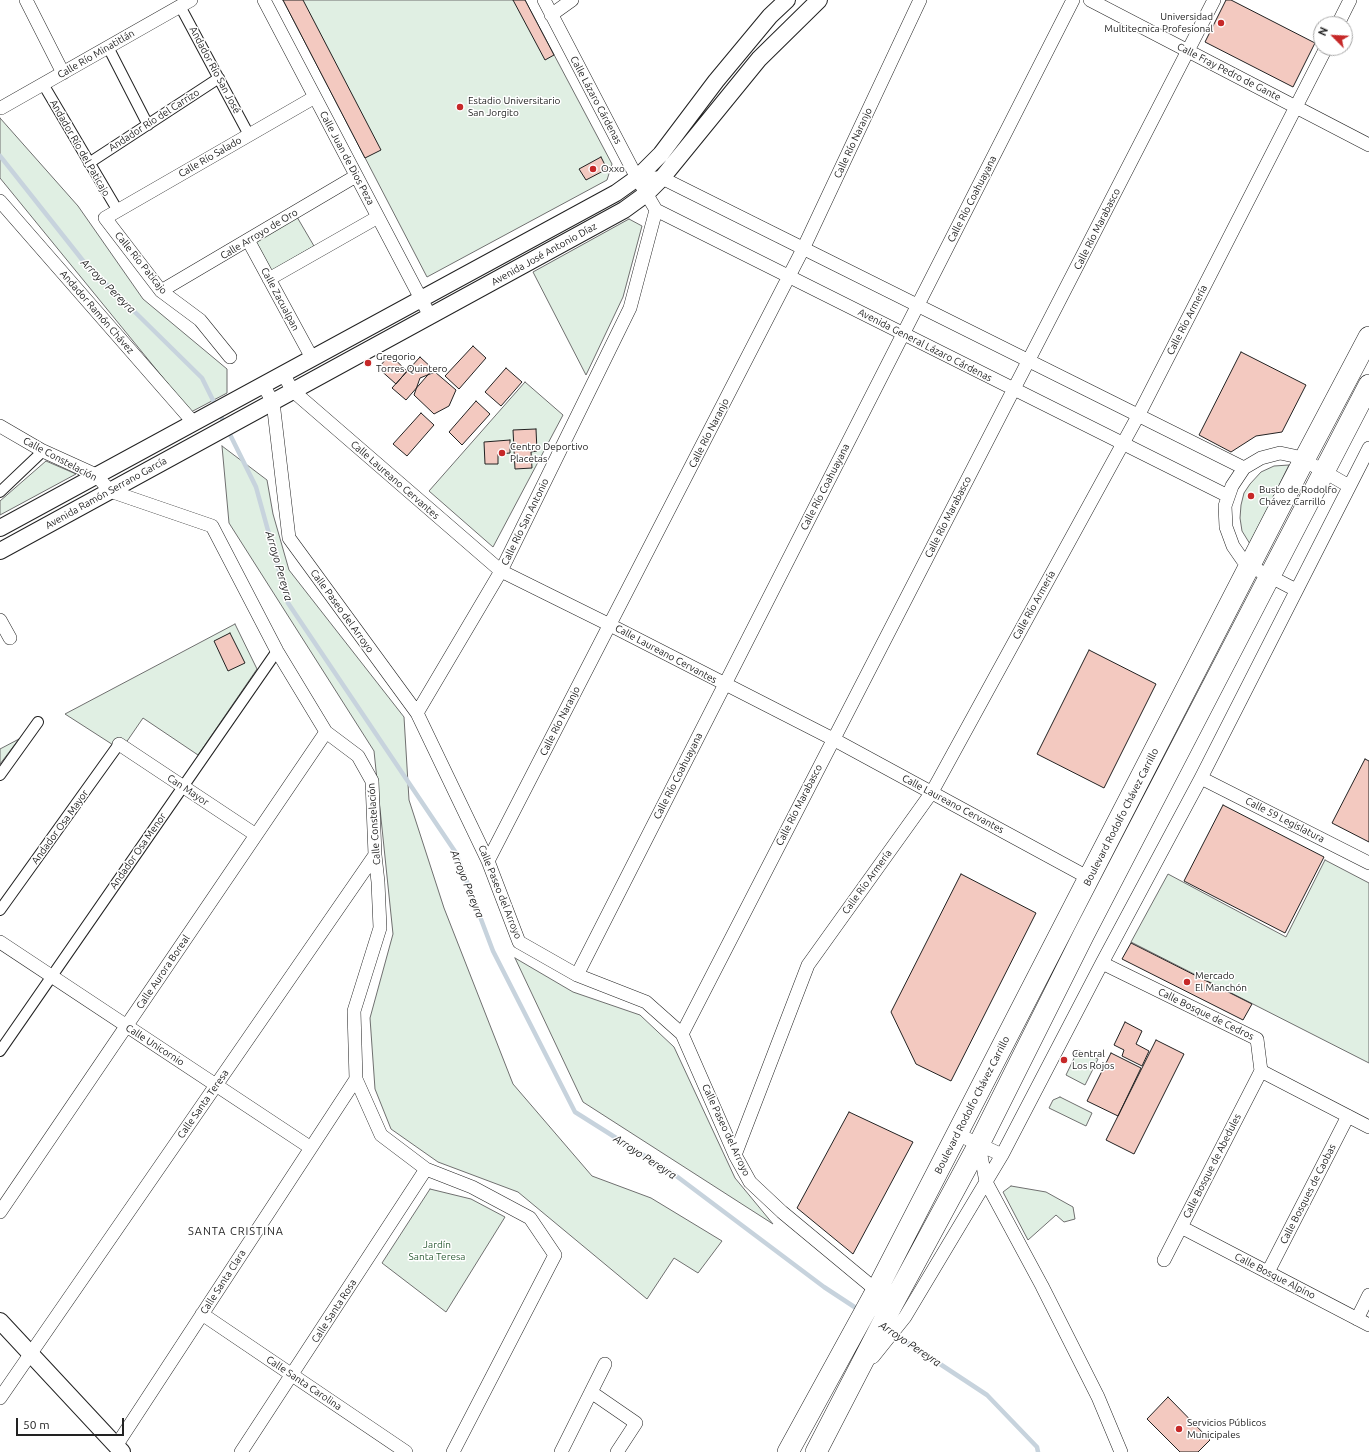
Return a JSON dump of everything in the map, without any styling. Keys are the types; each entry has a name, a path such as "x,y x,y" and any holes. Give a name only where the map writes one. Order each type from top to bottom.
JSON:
{"main road":[{"name":"Boulevard Rodolfo Chávez Carrillo","path":"788,1452 874,1294 1304,460 1369,337"},
{"name":"Boulevard Rodolfo Chávez Carrillo","path":"816,1452 852,1383 898,1312 979,1144 1084,934 1369,385"}],"street":[{"path":"26,0 63,73"},
{"name":"Calle Juan de Dios Peza","path":"264,0 430,316"},
{"name":"Calle Lázaro Cárdenas","path":"544,0 637,178"},
{"path":"551,15 572,0"},
{"name":"Avenida José Antonio Díaz","path":"196,421 616,193 637,178 661,154 716,81 770,16 787,0"},
{"name":"Avenida José Antonio Díaz","path":"213,435 624,210 646,194 662,178 759,59 819,0"},
{"name":"Calle Río Naranjo","path":"488,861 789,277 920,0"},
{"name":"Calle Río Coahuayana","path":"577,975 1073,0"},
{"name":"Calle Fray Pedro de Gante","path":"1090,0 1369,145"},
{"name":"Calle Río Marabasco","path":"682,1034 833,739 1015,390 1214,0"},
{"path":"1342,16 1350,0"},
{"name":"Calle Río Minatitlán","path":"2,108 186,3"},
{"name":"Andador Río San José","path":"186,3 219,78 249,135"},
{"path":"108,47 148,125"},
{"name":"Calle Río Armería","path":"735,1155 808,964 932,792 1138,416 1322,56"},
{"name":"Andador Río del Carrizo","path":"89,163 219,78"},
{"name":"Andador Río del Paticajo","path":"43,84 118,211"},
{"name":"Calle Río Salado","path":"105,218 315,97"},
{"name":"Calle Arroyo de Oro","path":"161,291 356,176"},
{"path":"656,210 637,178 662,178 1244,468"},
{"name":"Andador Ramón Chávez","path":"0,201 196,421"},
{"name":"Avenida General Lázaro Cárdenas","path":"656,210 1228,496"},
{"name":"Calle Río San Antonio","path":"417,713 501,572 630,308 656,210"},
{"path":"269,279 378,217"},
{"name":"Calle Río Paticajo","path":"105,218 161,291 200,320 230,357"},
{"name":"Calle Zacualpan","path":"248,240 312,358"},
{"name":"Calle Laureano Cervantes","path":"283,374 293,391 501,572 610,625 833,739 1089,878"},
{"name":"Calle Paseo del Arroyo","path":"263,385 273,402 289,538 417,713 488,861 519,942 577,975 646,1002 682,1034 735,1155 750,1182 874,1294"},
{"name":"Avenida Ramón Serrano García","path":"0,528 196,421"},
{"name":"Calle Constelación","path":"0,426 43,451 96,475 110,491 212,526 277,652 326,732 358,756 372,781 380,928 354,1011 356,1079 381,1135 426,1169 472,1187 530,1218 555,1255 453,1452"},
{"name":"Avenida Ramón Serrano García","path":"0,551 213,435"},
{"path":"898,1312 986,1182 1002,1155 1201,778 1369,448"},
{"path":"0,492 43,451"},
{"path":"1296,590 1250,566 1242,559 1233,546 1226,527 1225,506 1232,486 1244,468 1260,458 1280,453 1304,460 1349,486"},
{"path":"0,620 10,638"},
{"name":"Andador Osa Menor","path":"0,1051 277,652"},
{"path":"0,774 38,722"},
{"name":"Calle Aurora Boreal","path":"0,1212 326,732"},
{"name":"Can Mayor","path":"119,744 256,835"},
{"name":"Andador Osa Mayor","path":"0,910 119,744"},
{"name":"Calle 59 Legislatura","path":"1201,778 1369,863"},
{"name":"Calle Santa Teresa","path":"0,1398 375,855"},
{"name":"Calle Unicornio","path":"0,942 311,1148"},
{"name":"Calle Bosque de Cedros","path":"1102,963 1257,1038 1261,1071"},
{"path":"1261,1071 1369,1126"},
{"name":"Calle Bosque de Abedules","path":"1164,1260 1261,1071"},
{"name":"Calle Santa Clara","path":"119,1449 202,1314 356,1079"},
{"name":"Calle Bosques de Caobas","path":"1268,1272 1348,1116"},
{"path":"957,1134 1002,1155"},
{"path":"979,1144 986,1182 1042,1286 1098,1397 1121,1452"},
{"name":"Calle Santa Rosa","path":"241,1452 426,1169"},
{"name":"Calle Bosque Alpino","path":"1181,1227 1363,1322"},
{"path":"1363,1322 1369,1295"},
{"name":"Calle Santa Carolina","path":"202,1314 292,1375 392,1448 406,1452"},
{"path":"0,1321 119,1449"},
{"path":"561,1452 605,1364"},
{"path":"591,1392 636,1423 617,1452"}],"green space":[{"name":"Estadio Universitario San Jorgito","path":"283,0 525,0 612,164 607,180 427,277"},
{"path":"0,118 78,206 143,299 227,369 227,393 191,412 0,178"},
{"path":"297,217 314,246 271,271 254,242"},
{"path":"629,219 642,226 623,297 586,375 533,272"},
{"name":"Centro Deportivo Placetas","path":"525,382 563,415 493,547 429,491"},
{"path":"222,446 267,480 273,514 289,570 404,717 409,800 444,908 513,1084 592,1176 651,1198 722,1241 698,1273 674,1258 647,1299 518,1192 438,1162 391,1129 375,1089 370,1018 393,934 374,751 229,523"},
{"path":"46,461 76,474 0,515 0,501"},
{"path":"1289,465 1250,544 1242,531 1240,518 1244,493 1261,472 1274,466"},
{"path":"235,624 257,669 198,755 143,718 121,750 65,714"},
{"path":"19,739 0,764 0,749"},
{"path":"1325,860 1369,883 1369,1063 1131,942 1168,874 1286,937"},
{"path":"515,958 573,992 640,1015 674,1047 735,1178 773,1224 583,1102"},
{"path":"1078,1050 1098,1059 1085,1085 1066,1075"},
{"path":"1060,1097 1092,1113 1086,1126 1049,1108 1053,1100"},
{"path":"1011,1186 1046,1192 1073,1207 1075,1219 1064,1222 1056,1215 1028,1240 1003,1192"},
{"name":"Jardín Santa Teresa","path":"430,1189 471,1199 505,1217 446,1312 382,1263"}],"building":[{"path":"283,0 303,0 381,150 365,158"},
{"path":"513,0 525,0 554,55 545,60"},
{"path":"1226,0 1231,0 1313,42 1313,47 1293,87 1205,42"},
{"name":"Oxxo","path":"601,157 607,169 586,180 579,169"},
{"path":"473,346 486,358 459,389 445,376"},
{"path":"1241,352 1306,385 1282,432 1256,436 1231,452 1199,435"},
{"path":"390,355 407,371 396,384 378,368"},
{"path":"420,357 433,369 406,400 392,388"},
{"path":"506,368 522,382 501,406 485,392"},
{"path":"435,372 456,390 449,406 434,414 414,395 420,378"},
{"path":"476,401 490,414 462,445 449,432"},
{"path":"421,413 434,425 407,456 393,444"},
{"path":"536,429 537,451 531,452 532,468 515,469 513,430"},
{"path":"510,440 510,453 498,454 498,464 485,464 484,442"},
{"path":"230,633 245,663 228,671 214,641"},
{"path":"1089,650 1156,684 1104,788 1037,754"},
{"path":"1365,759 1369,761 1369,842 1332,823"},
{"path":"1223,805 1324,857 1285,933 1184,881"},
{"path":"961,874 1036,913 951,1081 916,1064 891,1012"},
{"name":"Mercado El Manchón","path":"1131,943 1252,1004 1243,1020 1122,959"},
{"path":"1125,1022 1142,1031 1136,1044 1149,1051 1142,1066 1122,1056 1124,1050 1114,1045"},
{"path":"1156,1040 1184,1054 1134,1154 1106,1140"},
{"path":"1111,1053 1141,1068 1118,1116 1087,1101"},
{"path":"849,1112 913,1142 853,1254 797,1208"},
{"name":"Servicios Públicos Municipales","path":"1168,1397 1210,1440 1198,1452 1180,1452 1147,1419"}],"waterway":[{"name":"Arroyo Pereyra","path":"0,156 84,262 202,378 256,487 288,603 456,853 493,951 575,1112 675,1175 824,1287 859,1310"},
{"name":"Arroyo Pereyra","path":"893,1333 987,1395 1037,1447 1038,1452"}],"place":[{"name":"Universidad Multitecnica Profesional","path":"1221,23"},
{"name":"Estadio Universitario San Jorgito","path":"460,107"},
{"name":"Oxxo","path":"593,169"},
{"name":"Gregorio Torres Quintero","path":"368,363"},
{"name":"Centro Deportivo Placetas","path":"502,453"},
{"name":"Busto de Rodolfo Chávez Carrillo","path":"1251,496"},
{"name":"Mercado El Manchón","path":"1187,982"},
{"name":"Central Los Rojos","path":"1064,1060"},
{"name":"Servicios Públicos Municipales","path":"1179,1429"}],"district":[{"name":"SANTA CRISTINA","path":"236,1231"}]}
